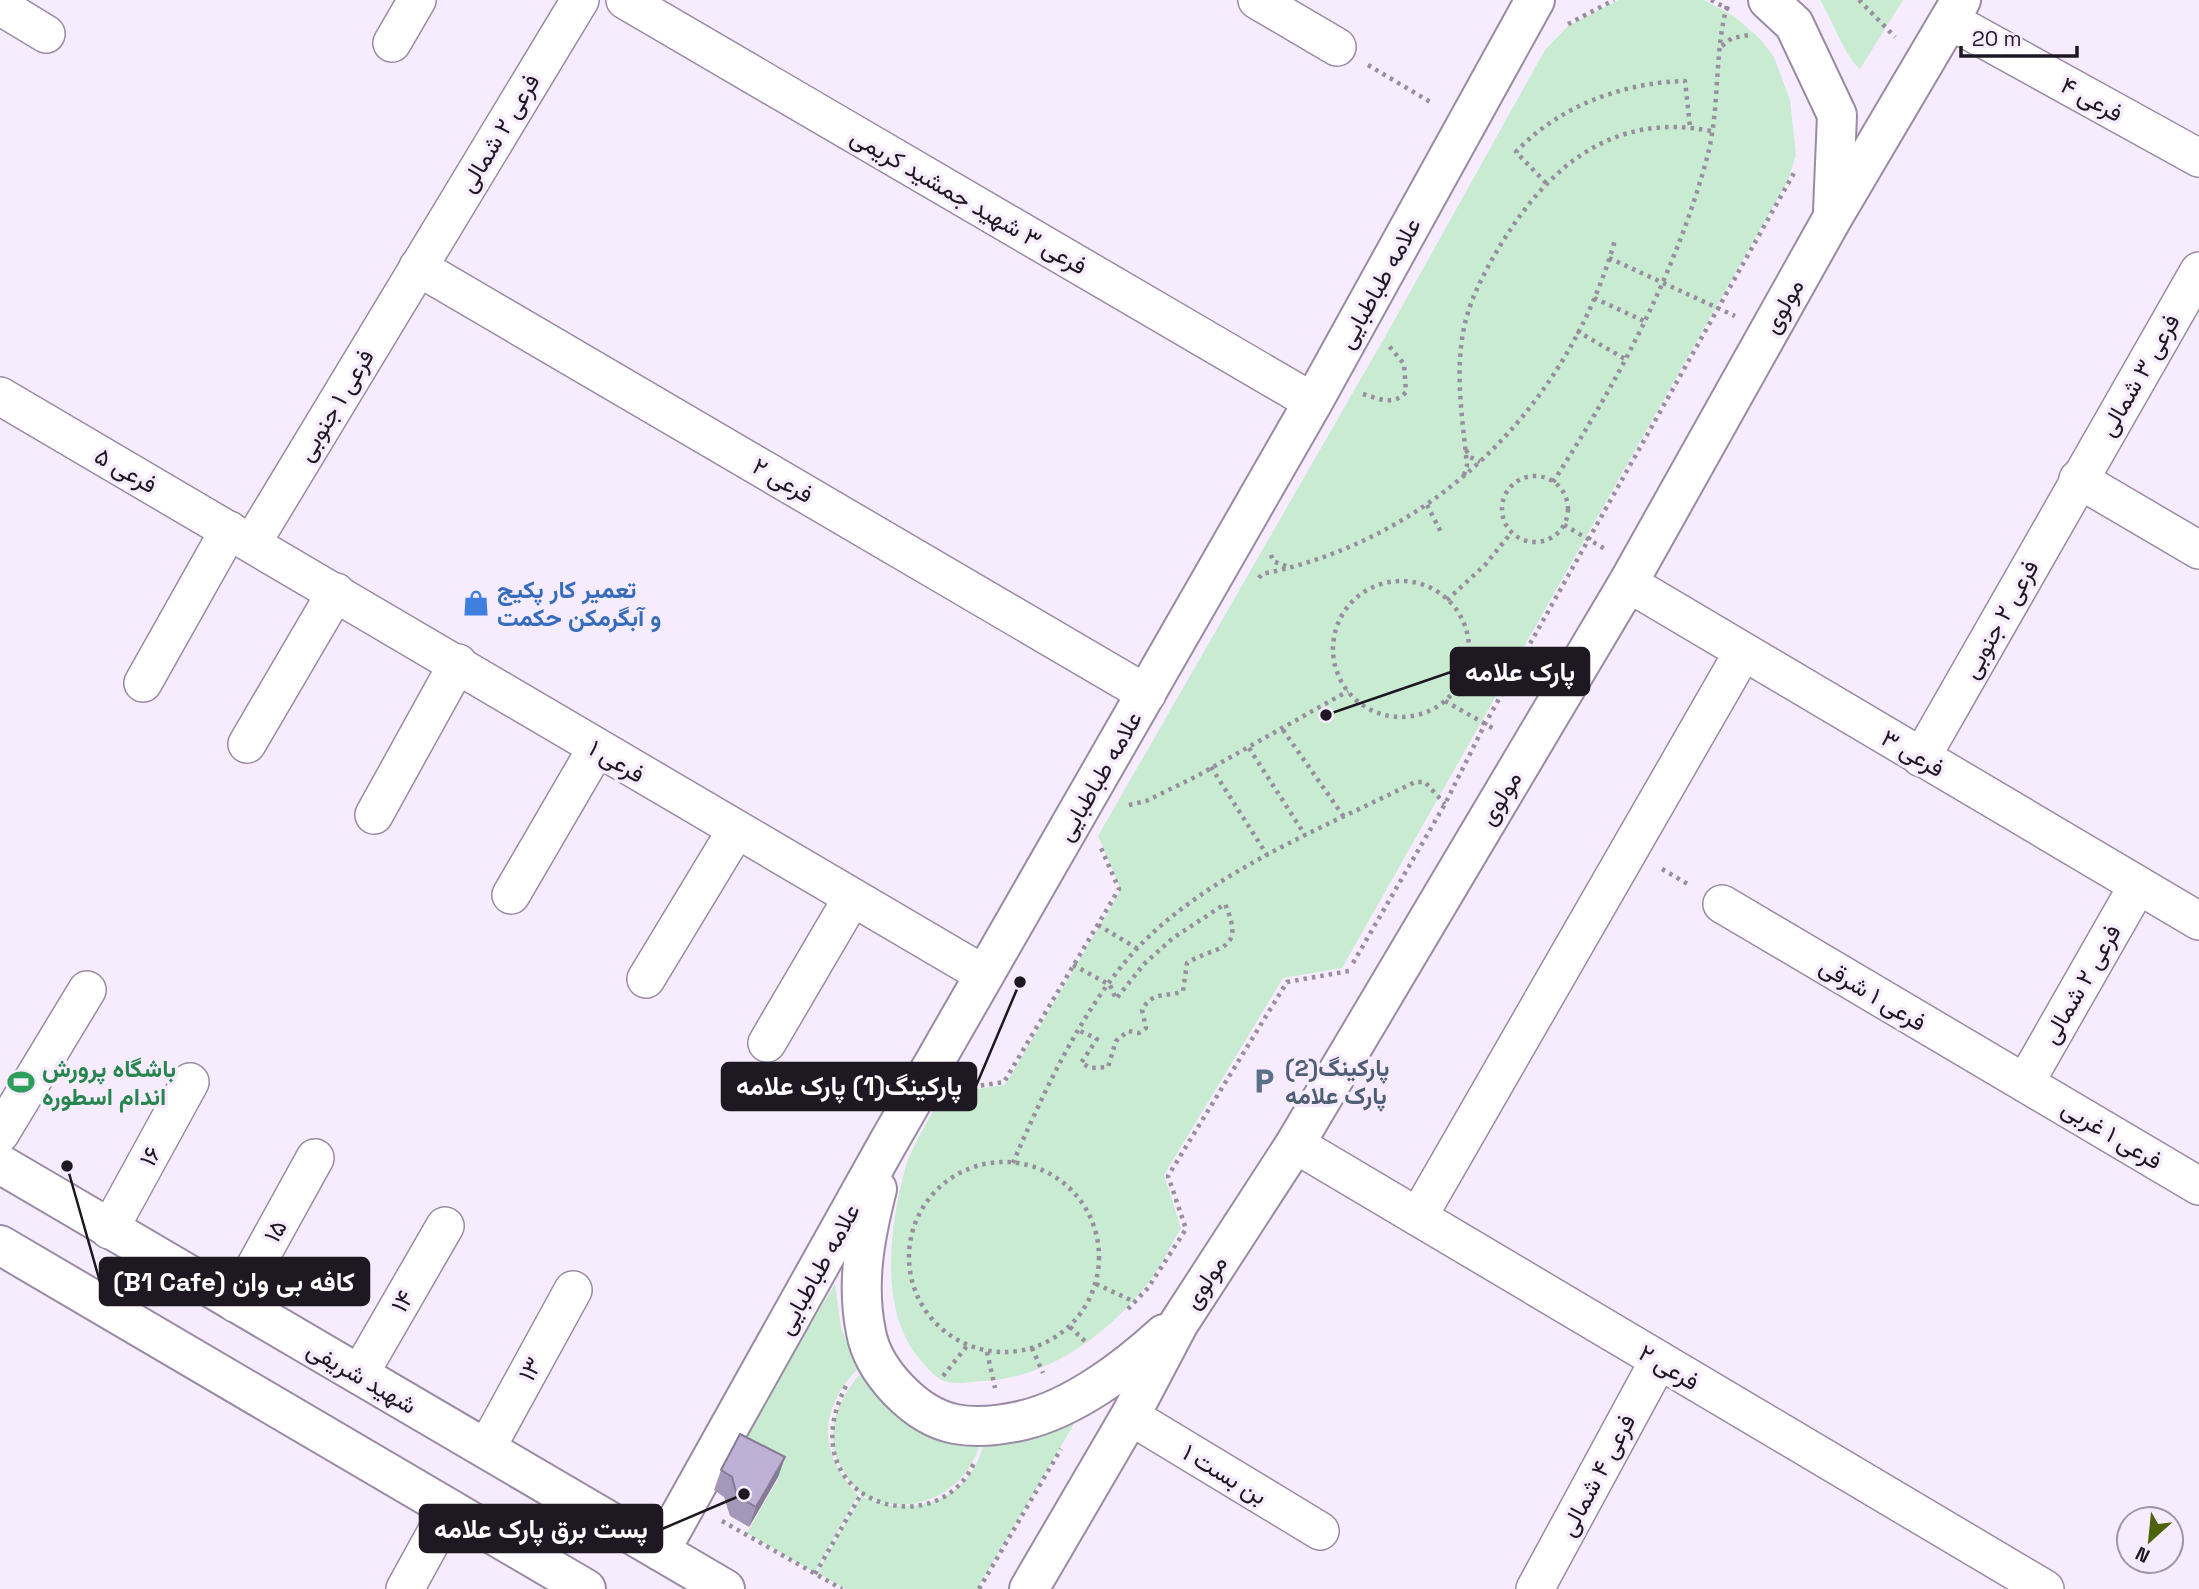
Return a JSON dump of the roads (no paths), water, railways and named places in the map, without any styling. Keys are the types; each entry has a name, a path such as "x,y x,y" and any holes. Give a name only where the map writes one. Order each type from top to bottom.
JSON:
{"street":[{"path":"392,43 417,0"},
{"name":"فرعی ۲ شمالی","path":"418,267 580,0"},
{"name":"فرعی ۳ شهید جمشید کریمی","path":"625,0 1313,402"},
{"path":"1257,0 1337,47"},
{"name":"علامه طباطبایی","path":"660,1551 888,1143 1313,402 1535,0"},
{"path":"1769,0 1794,24 1837,115 1833,217"},
{"path":"0,6 46,34"},
{"name":"مولوی","path":"1029,1589 1130,1416 1181,1321 1294,1144 1628,583 1833,217 1955,10"},
{"name":"فرعی ۴","path":"1955,10 2199,158"},
{"name":"فرعی ۱ جنوبی","path":"143,683 418,267"},
{"name":"فرعی ۲","path":"418,267 1147,694"},
{"name":"فرعی ۳ شمالی","path":"2078,480 2199,271"},
{"name":"فرعی ۵","path":"0,396 240,536"},
{"path":"2078,480 2199,550"},
{"name":"فرعی ۲ جنوبی","path":"1921,758 2078,480"},
{"name":"فرعی ۱","path":"240,536 458,663 735,832 985,975"},
{"name":"فرعی ۳","path":"1628,583 2199,921"},
{"path":"247,744 336,592"},
{"path":"1418,1217 1743,652"},
{"path":"374,816 458,663"},
{"path":"511,895 596,748"},
{"path":"646,979 735,832"},
{"name":"فرعی ۲ شمالی","path":"2025,1083 2138,886"},
{"path":"767,1043 852,898"},
{"name":"فرعی ۱ شرقی","path":"1722,904 2025,1083"},
{"path":"0,1134 86,990"},
{"name":"۱۶","path":"109,1230 190,1082"},
{"name":"فرعی ۱ غربی","path":"2025,1083 2199,1186"},
{"path":"888,1143 866,1229 861,1282 866,1335 895,1386 924,1411 954,1424 984,1425 1026,1420 1117,1374 1181,1321"},
{"name":"فرعی ۲","path":"1294,1144 2045,1589"},
{"name":"۱۵","path":"235,1303 315,1158"},
{"name":"شهید شریفی","path":"0,1164 724,1589"},
{"name":"۱۴","path":"359,1376 445,1226"},
{"path":"0,1245 577,1587"},
{"name":"۱۳","path":"486,1449 573,1290"},
{"name":"فرعی ۴ شمالی","path":"1535,1589 1659,1360"},
{"name":"بن بست ۱","path":"1130,1416 1320,1531"},
{"path":"405,1589 449,1509"}],"place":[{"name":"تعمیر کار پکیج و آبگرمکن حکمت","path":"476,603"},
{"name":"پارک علامه","path":"1326,715"},
{"name":"پارکینگ(1) پارک علامه","path":"1020,982"},
{"name":"پارکینگ(2) پارک علامه","path":"1264,1081"},
{"name":"باشگاه پرورش اندام اسطوره","path":"21,1082"},
{"name":"(B1 Cafe) کافه بی وان","path":"67,1166"},
{"name":"پست برق پارک علامه","path":"744,1494"}]}
